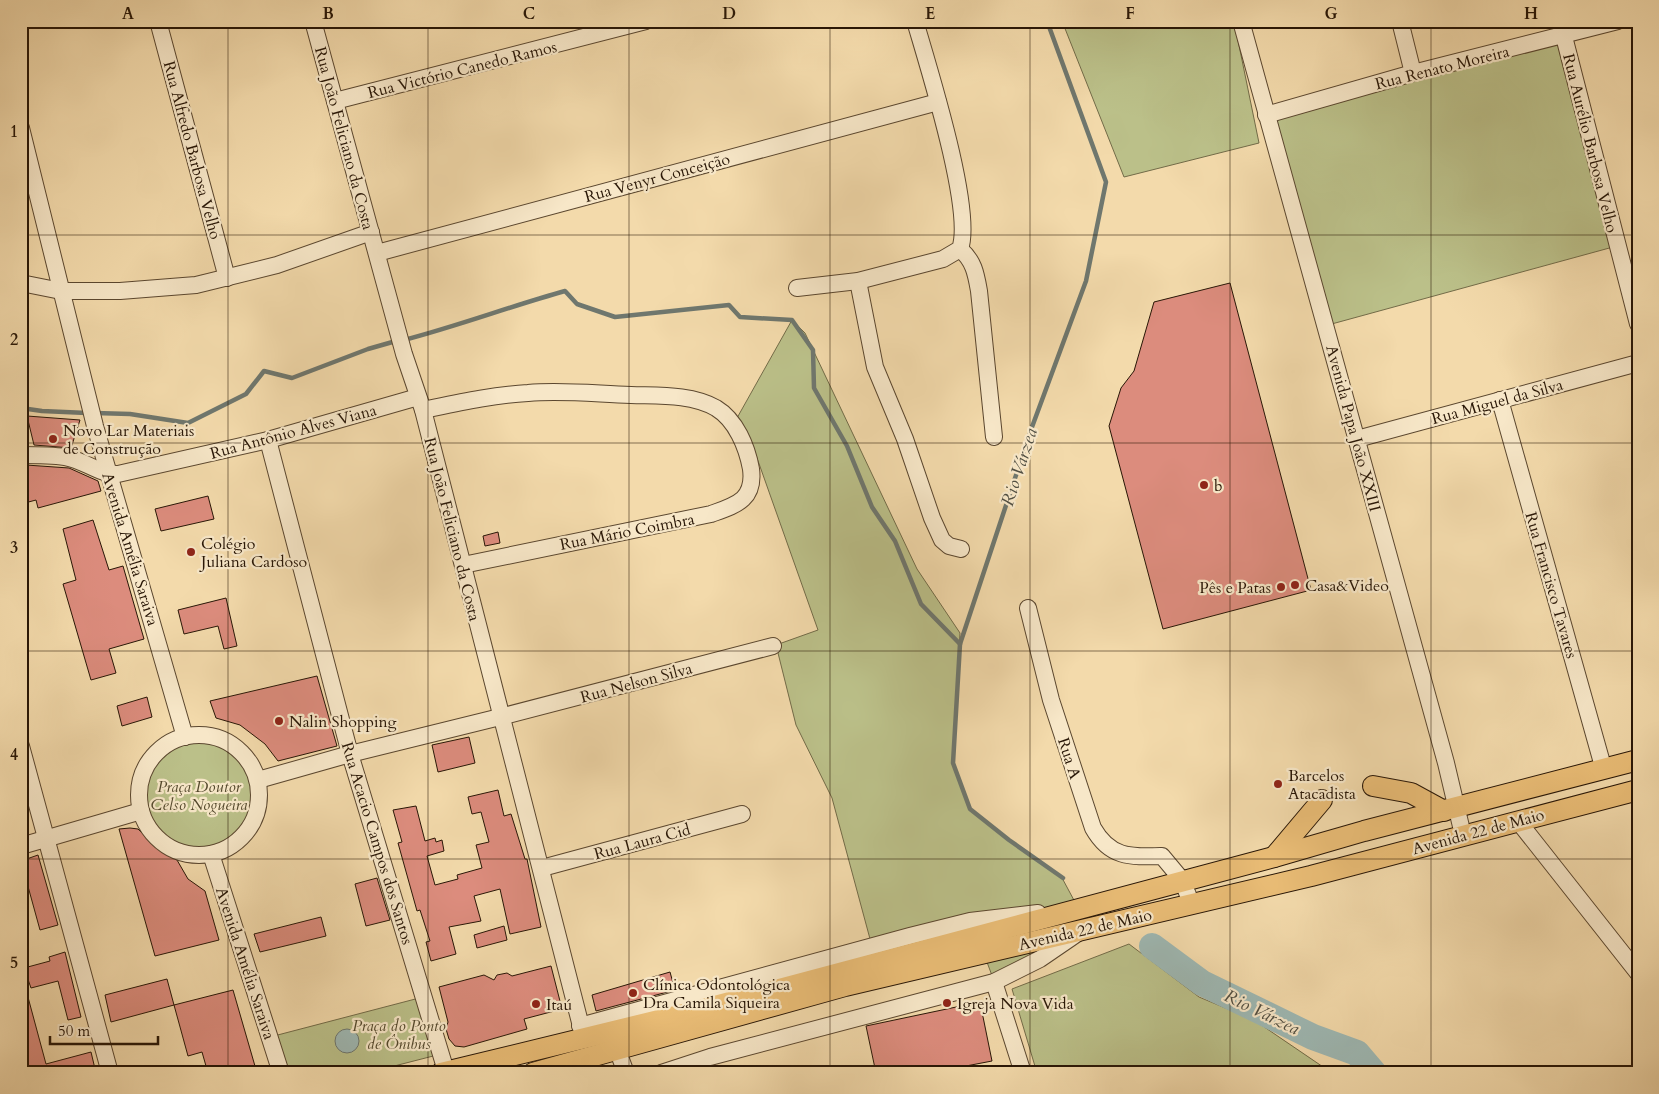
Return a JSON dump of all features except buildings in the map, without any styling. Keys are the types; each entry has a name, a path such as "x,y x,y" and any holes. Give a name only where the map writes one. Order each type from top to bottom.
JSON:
{"main road":[{"name":"Avenida 22 de Maio","path":"444,1072 582,1032 710,1007 1082,909 1364,831 1638,760"},
{"path":"1373,786 1411,793 1451,810"},
{"name":"Avenida 22 de Maio","path":"533,1073 845,986 1192,905 1638,790"},
{"path":"1274,857 1322,800"}],"street":[{"name":"Rua Alfredo Barbosa Velho","path":"158,21 227,278"},
{"name":"Rua João Feliciano da Costa","path":"313,21 393,315 420,403 463,565 500,717 542,868 582,1032"},
{"name":"Rua Victório Canedo Ramos","path":"336,101 646,21"},
{"path":"797,288 858,281 943,259 960,249 964,239 961,205 938,102 915,21"},
{"name":"Avenida Papa João XXIII","path":"1241,21 1357,440 1451,810 1463,835"},
{"path":"1400,21 1413,73"},
{"name":"Rua Renato Moreira","path":"1266,115 1562,29 1618,21"},
{"name":"Rua Aurélio Barbosa Velho","path":"1562,29 1638,324"},
{"name":"Rua Venyr Conceição","path":"377,253 938,102"},
{"name":"Avenida Amélia Saraiva","path":"21,128 95,426 185,737"},
{"path":"21,284 61,291 120,290 196,285 277,265 371,232"},
{"path":"960,249 969,257 974,267 979,291 994,437"},
{"path":"858,281 875,367 904,439 932,518 942,540 949,546 961,549"},
{"name":"Rua Miguel da Silva","path":"1357,440 1638,363"},
{"name":"Rua Antônio Alves Viana","path":"109,474 142,470 420,403 529,392 674,396 700,402 716,408 729,419 749,456"},
{"name":"Rua Francisco Tavares","path":"1500,400 1604,770"},
{"name":"Rua Acacio Campos dos Santos","path":"268,440 350,754 444,1072"},
{"path":"21,454 65,457 86,463 109,474"},
{"name":"Rua Mário Coimbra","path":"463,565 720,511 747,496 753,484 749,456"},
{"name":"Rua A","path":"1028,608 1051,700 1093,828 1101,843 1114,852 1142,857 1162,856 1182,880"},
{"name":"Rua Nelson Silva","path":"258,780 350,754 773,646"},
{"path":"208,736 230,744 248,759 258,780 259,804 251,827 234,844 211,854 191,855 172,849 150,829 141,811 140,784 151,759 161,749 185,737 208,736"},
{"path":"21,746 110,1073"},
{"path":"21,846 141,811"},
{"name":"Rua Laura Cid","path":"542,868 742,814"},
{"path":"1518,821 1638,973"},
{"name":"Avenida Amélia Saraiva","path":"211,854 281,1073"},
{"path":"1182,880 1192,905"},
{"path":"661,1073 710,1057 994,982 1040,959 1083,930"},
{"path":"994,982 1023,1073"},
{"path":"617,1049 626,1073"}],"green space":[{"path":"1062,21 1234,21 1259,143 1124,177"},
{"path":"1565,34 1624,244 1328,325 1266,115"},
{"path":"792,320 805,333 917,569 960,633 953,763 970,809 1009,840 1061,876 1083,917 873,950 832,798 796,725 776,645 818,630 757,458 737,418"},
{"name":"Praça Doutor Celso Nogueira","path":"199,737 221,741 231,746 240,754 248,763 253,773 257,795 253,817 248,827 240,836 231,844 221,849 199,853 177,849 167,844 158,836 150,827 145,817 141,795 145,773 150,763 158,754 167,746 177,741"},
{"path":"1072,937 994,981 984,954"},
{"path":"1129,944 1199,997 1254,1020 1332,1073 1037,1073 1012,989"},
{"name":"Praça do Ponto de Ônibus","path":"423,997 441,1054 367,1073 281,1073 270,1037"}],"water":[{"path":"347,1029 355,1033 359,1041 355,1049 347,1053 339,1049 335,1041 339,1033"}],"waterway":[{"name":"Rio Várzea","path":"1047,21 1106,182 1086,281 1032,427 960,644 953,763 970,809 1009,840 1063,878"},
{"path":"404,340 565,291 577,304 615,317 729,305 740,317 792,320 813,350 814,388 847,446 872,507 895,541 921,604 960,644"},
{"path":"95,413 130,414 188,423 246,394 264,371 292,378 368,349 396,341"},
{"path":"21,408 87,413"},
{"name":"Rio Várzea","path":"1152,946 1202,983 1313,1037 1357,1053 1374,1073"}],"place":[{"name":"Novo Lar Materiais de Construção","path":"53,439"},
{"name":"b","path":"1204,485"},
{"name":"Colégio Juliana Cardoso","path":"191,552"},
{"name":"Casa&Video","path":"1295,585"},
{"name":"Pês e Patas","path":"1281,587"},
{"name":"Nalin Shopping","path":"279,721"},
{"name":"Barcelos Atacadista","path":"1278,784"},
{"name":"Clínica Odontológica Dra Camila Siqueira","path":"633,993"},
{"name":"Igreja Nova Vida","path":"947,1003"},
{"name":"Itaú","path":"536,1004"}]}
